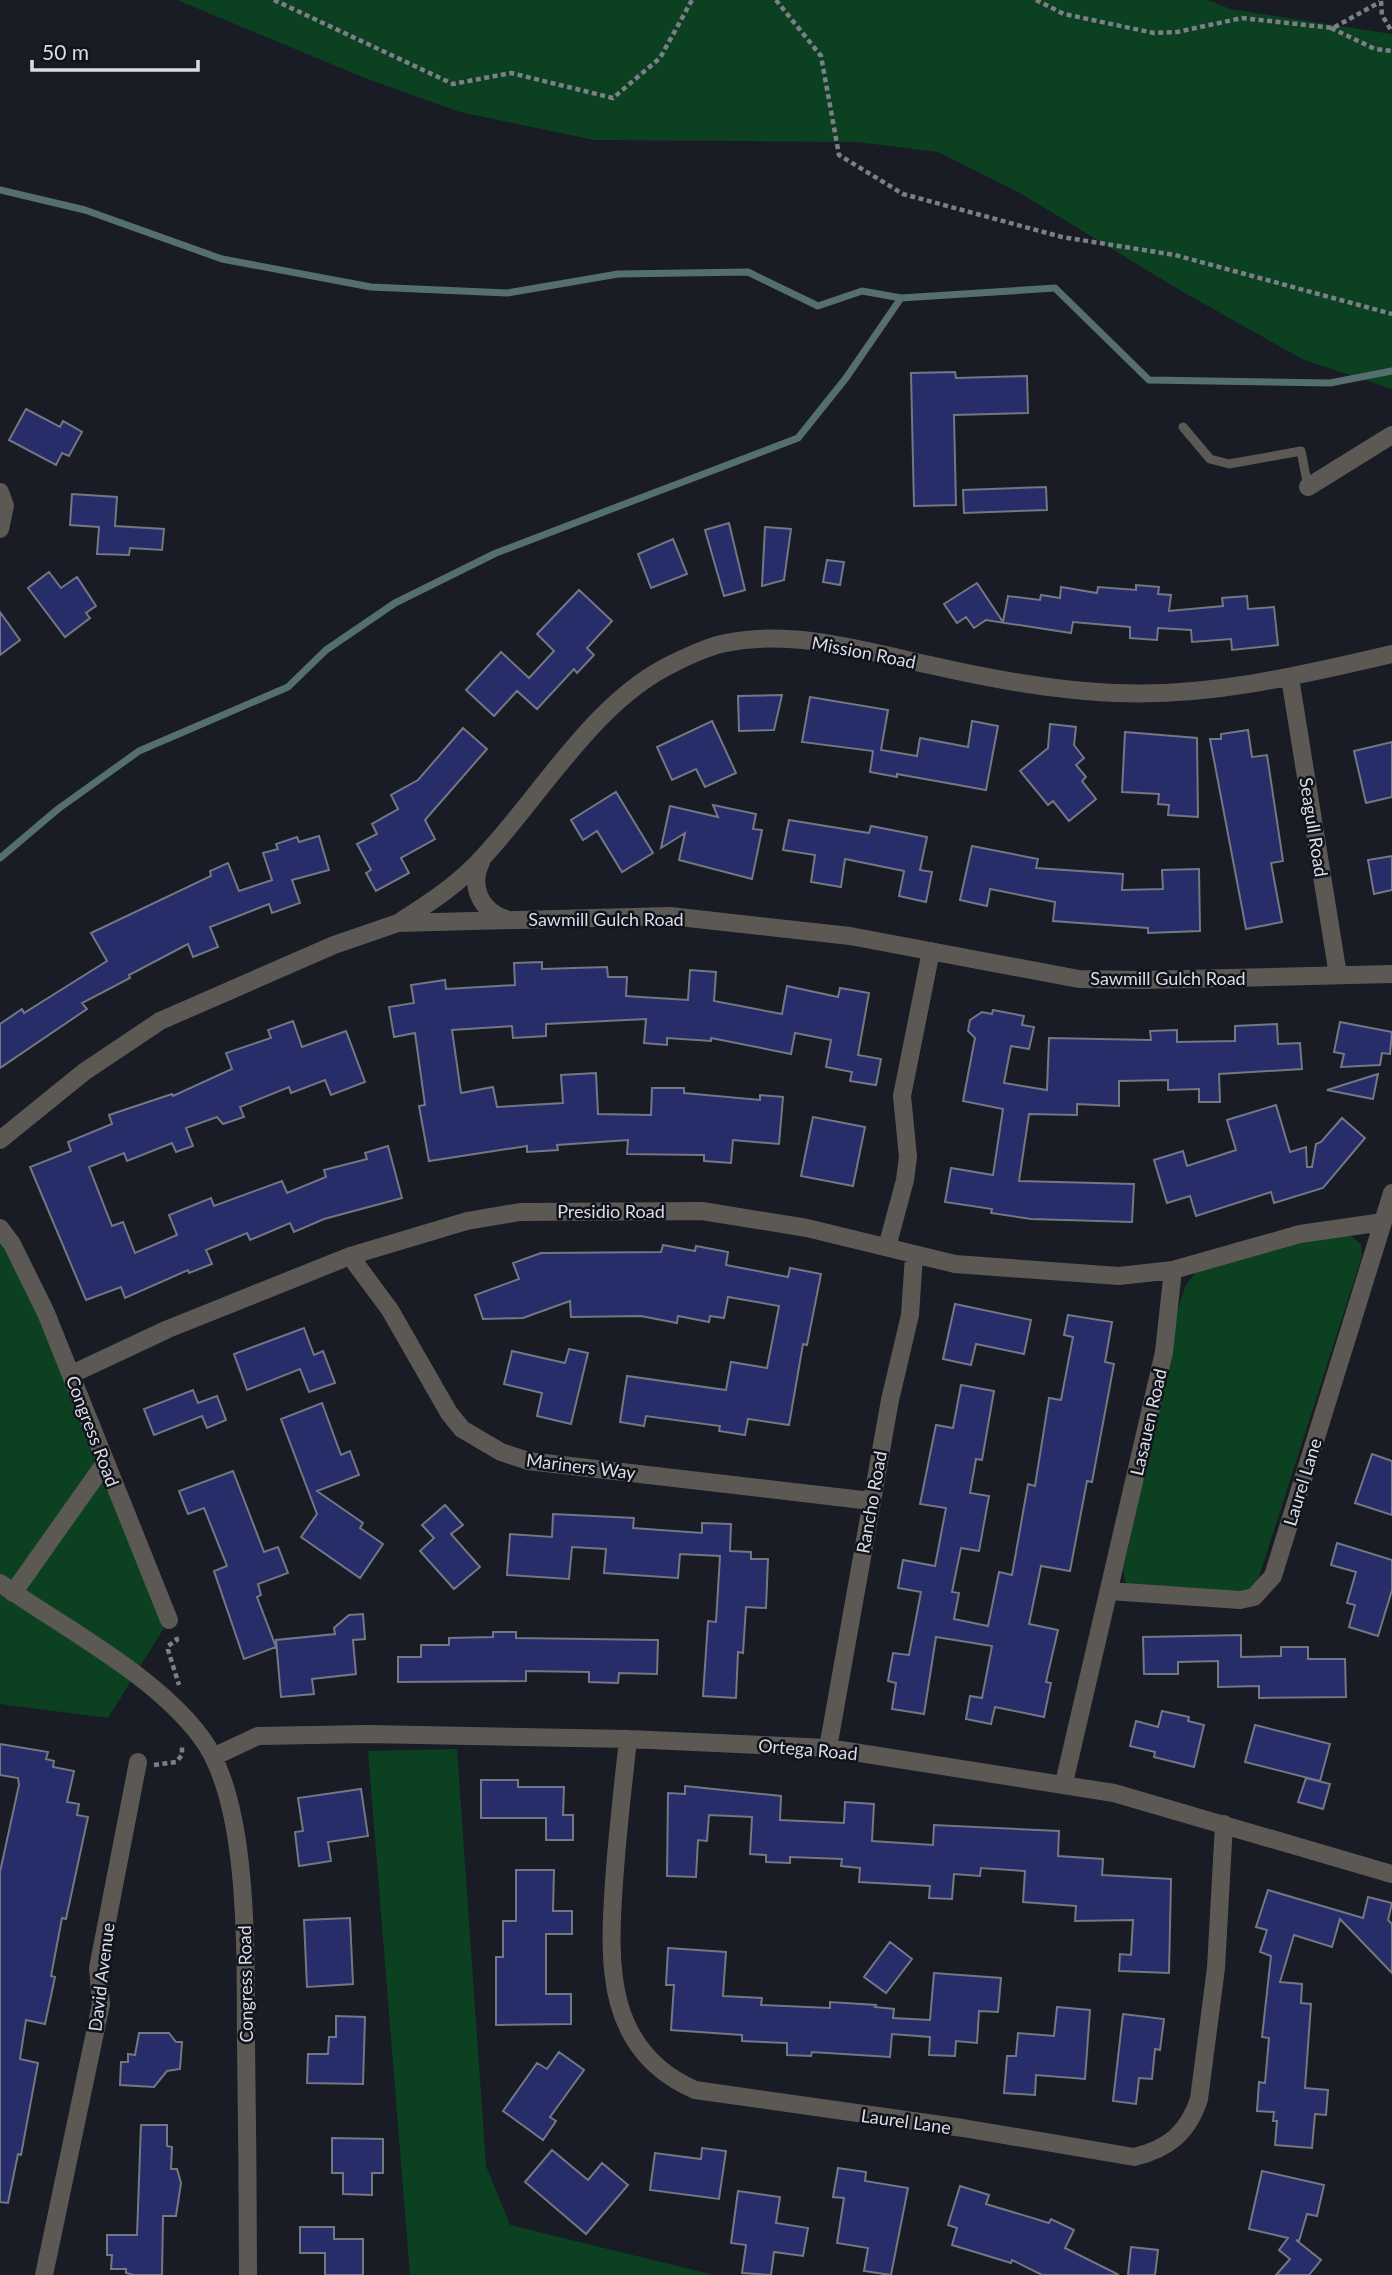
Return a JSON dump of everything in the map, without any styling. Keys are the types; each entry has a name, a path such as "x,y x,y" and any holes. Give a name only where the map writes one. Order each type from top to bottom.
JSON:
{"street":[{"path":"1308,486 1392,435"},
{"path":"0,492 5,506 0,529"},
{"name":"Mission Road","path":"398,923 443,893 485,856 558,765 635,688 672,663 726,643 819,641 979,676 1053,688 1118,694 1173,692 1290,678 1392,654"},
{"name":"Seagull Road","path":"1290,678 1338,975"},
{"path":"485,856 477,871 479,895 491,913 510,920"},
{"name":"Sawmill Gulch Road","path":"0,1140 84,1072 160,1021 334,945 398,923 670,916 850,936 1079,979 1392,974"},
{"path":"887,1247 905,1180 908,1157 902,1096 931,951"},
{"path":"1173,1270 1300,1234 1383,1222 1392,1193"},
{"name":"Presidio Road","path":"72,1374 168,1329 350,1256 467,1221 520,1212 692,1211 735,1215 887,1247 914,1256 968,1265 1119,1276 1173,1270"},
{"name":"Laurel Lane","path":"1109,1591 1240,1600 1254,1597 1269,1582 1383,1222"},
{"name":"Congress Road","path":"0,1228 12,1244 72,1374 104,1464 169,1620"},
{"name":"Mariners Way","path":"350,1256 390,1310 449,1413 462,1429 501,1451 528,1461 871,1501"},
{"name":"Rancho Road","path":"828,1748 871,1501 910,1315 914,1256"},
{"name":"Lasauen Road","path":"1063,1783 1164,1352 1173,1270"},
{"path":"7,1588 104,1464"},
{"name":"Congress Road","path":"7,1588 131,1672 181,1702 213,1757 226,1791 245,1910 248,2275"},
{"name":"Ortega Road","path":"213,1757 258,1736 367,1734 628,1739 828,1748 1114,1793 1392,1874"},
{"name":"Laurel Lane","path":"628,1739 610,1935 613,1984 621,2015 636,2043 652,2064 674,2081 695,2090 1134,2157 1157,2151 1171,2143 1193,2118 1199,2099 1216,1968 1224,1824"},
{"name":"David Avenue","path":"44,2275 101,2004 98,1968 138,1762"}],"lane":[{"path":"1182,427 1210,459 1229,464 1301,451 1308,486"}],"path":[{"path":"274,0 453,84 512,73 613,99 660,58 692,0"},
{"path":"776,0 821,56 839,155 904,194 1062,237 1175,255 1392,314"},
{"path":"1036,0 1064,14 1154,33 1177,32 1242,18 1331,28 1375,49 1392,51"},
{"path":"1331,28 1380,1 1381,15 1392,33"},
{"path":"169,1620 177,1640 168,1646 168,1650 181,1702"},
{"path":"138,1762 157,1766 176,1762 182,1755 181,1743"}],"green space":[{"path":"177,0 1208,0 1230,9 1392,34 1392,389 1304,360 1183,292 1020,193 938,152 857,142 594,140 460,112 365,78"},
{"path":"0,1229 12,1244 169,1620 108,1718 0,1704"},
{"path":"1347,1233 1361,1244 1362,1256 1257,1583 1253,1588 1237,1591 1127,1586 1123,1572 1178,1309 1185,1287 1199,1267"},
{"path":"457,1749 486,2166 510,2225 714,2275 410,2275 368,1751"}],"building":[{"path":"955,372 956,378 1027,376 1028,413 954,415 956,505 914,506 911,373"},
{"path":"26,409 60,427 63,421 82,432 69,456 62,453 56,465 9,440"},
{"path":"1046,487 1047,510 964,513 963,490"},
{"path":"72,494 117,497 115,526 164,529 162,550 130,548 129,555 97,554 99,527 70,525"},
{"path":"729,523 745,590 724,596 705,530"},
{"path":"765,527 791,529 784,580 762,586"},
{"path":"673,539 687,574 651,588 638,554"},
{"path":"827,560 844,562 840,585 823,582"},
{"path":"49,572 61,588 77,577 96,606 86,613 90,618 65,637 28,588"},
{"path":"977,583 1003,622 1008,596 1040,600 1041,595 1060,598 1061,587 1097,593 1098,587 1136,590 1136,585 1159,587 1158,594 1171,595 1169,611 1223,606 1222,598 1247,596 1248,609 1274,607 1278,645 1232,650 1231,639 1192,642 1191,630 1158,628 1157,640 1130,638 1130,627 1073,622 1071,633 986,620 974,628 966,617 957,623 944,604"},
{"path":"579,590 612,621 587,648 594,655 577,673 574,669 537,709 517,691 494,716 466,690 501,652 529,678 554,651 537,634"},
{"path":"0,612 20,640 0,655"},
{"path":"782,695 774,730 739,731 738,696"},
{"path":"810,697 888,710 881,750 917,756 920,738 968,747 972,721 998,726 986,790 897,774 897,777 870,772 873,751 802,742"},
{"path":"712,721 736,773 705,787 696,769 672,780 657,747"},
{"path":"1050,724 1076,727 1074,745 1084,758 1076,765 1086,777 1082,781 1096,799 1069,821 1053,801 1048,805 1020,771 1048,748"},
{"path":"463,728 487,749 425,820 435,839 401,858 409,873 376,891 366,873 371,870 357,844 377,834 372,824 398,809 391,795 418,780"},
{"path":"1248,730 1252,757 1267,755 1283,861 1271,863 1282,922 1246,929 1210,739 1221,739 1221,734"},
{"path":"1125,732 1197,738 1198,817 1168,815 1169,805 1158,804 1159,794 1122,792"},
{"path":"1392,742 1392,797 1366,803 1354,751"},
{"path":"616,792 653,853 622,872 597,831 583,840 571,820"},
{"path":"713,805 756,814 753,829 762,830 752,879 679,860 685,833 661,848 670,806 718,817"},
{"path":"789,820 869,833 871,826 927,837 920,870 932,872 926,902 899,896 904,871 845,859 841,887 811,882 815,855 783,850"},
{"path":"319,836 329,870 292,880 300,903 272,913 269,904 210,927 218,947 193,957 188,944 129,975 130,978 82,1003 87,1009 0,1068 0,1024 22,1009 24,1013 107,961 91,933 211,876 210,871 228,863 239,891 272,880 263,853 278,849 276,844 297,837 299,842"},
{"path":"972,846 1038,859 1036,868 1123,874 1122,890 1163,889 1162,870 1199,869 1200,931 1148,933 1148,928 1053,921 1055,902 990,889 987,906 960,900"},
{"path":"1392,856 1392,890 1374,894 1368,860"},
{"path":"542,962 542,969 607,967 608,977 627,977 626,996 688,1000 690,970 716,972 714,1001 782,1014 787,986 838,997 840,988 869,993 858,1055 881,1059 876,1085 850,1081 852,1072 826,1067 831,1040 795,1033 791,1054 711,1038 711,1041 667,1038 667,1045 644,1043 646,1019 546,1024 546,1036 513,1038 512,1026 452,1030 461,1093 493,1087 497,1107 563,1103 561,1075 596,1073 598,1114 651,1115 652,1088 684,1088 684,1093 760,1100 760,1095 783,1097 779,1144 733,1140 731,1163 704,1161 704,1155 627,1154 628,1140 557,1145 558,1150 527,1152 527,1146 429,1161 419,1106 425,1105 415,1033 394,1037 389,1007 414,1003 411,985 445,980 446,989 515,985 514,963"},
{"path":"993,1010 1024,1016 1022,1025 1034,1027 1029,1049 1011,1046 1004,1083 1047,1090 1049,1038 1151,1040 1150,1031 1177,1030 1177,1042 1235,1041 1235,1026 1277,1024 1278,1044 1300,1043 1302,1069 1219,1074 1220,1102 1199,1102 1199,1089 1168,1090 1168,1080 1119,1081 1119,1106 1077,1104 1077,1115 1029,1114 1019,1181 1134,1184 1132,1222 1031,1219 991,1213 992,1209 945,1202 951,1168 993,1175 1003,1109 963,1101 975,1038 968,1031 970,1020 982,1012 992,1014"},
{"path":"293,1021 302,1047 346,1031 365,1082 331,1095 325,1080 291,1093 289,1087 240,1107 244,1117 223,1124 217,1117 186,1128 193,1146 176,1152 172,1143 127,1161 124,1153 89,1167 112,1226 123,1222 135,1253 177,1235 169,1215 211,1198 214,1206 282,1181 287,1193 326,1177 324,1170 367,1159 365,1153 388,1146 402,1198 324,1219 294,1232 290,1223 250,1240 247,1233 206,1250 212,1264 189,1273 188,1270 125,1298 121,1287 86,1300 30,1167 71,1151 68,1142 112,1124 109,1115 172,1094 173,1096 232,1069 226,1053 271,1038 268,1030"},
{"path":"1340,1022 1392,1032 1390,1054 1382,1053 1380,1065 1341,1067 1344,1054 1334,1052"},
{"path":"1378,1074 1373,1099 1327,1090"},
{"path":"1276,1105 1290,1152 1306,1147 1307,1167 1312,1167 1316,1144 1321,1142 1342,1118 1365,1138 1323,1188 1274,1203 1271,1192 1196,1216 1190,1196 1167,1203 1154,1160 1183,1151 1187,1166 1236,1150 1227,1120"},
{"path":"813,1117 865,1127 853,1186 801,1176"},
{"path":"663,1245 695,1251 696,1246 728,1252 726,1265 788,1277 790,1268 821,1274 807,1345 803,1344 789,1425 748,1419 745,1435 719,1431 720,1426 646,1416 644,1426 620,1422 627,1376 726,1390 731,1362 767,1368 779,1306 728,1297 724,1318 710,1316 709,1322 678,1316 677,1323 641,1316 571,1317 570,1301 523,1318 483,1319 475,1295 519,1279 513,1263 541,1253 661,1252"},
{"path":"955,1304 1031,1320 1024,1354 976,1344 971,1365 943,1359"},
{"path":"1068,1315 1112,1322 1105,1362 1114,1364 1092,1482 1087,1481 1070,1571 1041,1566 1029,1624 1058,1630 1046,1682 1051,1683 1044,1717 995,1707 991,1724 966,1719 970,1696 982,1698 992,1646 936,1637 924,1714 892,1709 896,1683 888,1681 893,1653 909,1655 921,1592 898,1588 903,1560 935,1566 946,1508 920,1504 936,1425 953,1428 961,1385 994,1391 982,1460 976,1459 970,1493 989,1496 979,1551 961,1548 952,1592 959,1593 954,1619 988,1626 999,1572 1012,1575 1028,1484 1035,1486 1049,1398 1061,1400 1073,1337 1064,1335"},
{"path":"304,1328 314,1355 323,1351 335,1383 309,1392 300,1369 247,1390 234,1354"},
{"path":"569,1349 588,1353 571,1424 537,1416 542,1393 504,1384 512,1351 565,1363"},
{"path":"193,1390 198,1403 217,1396 226,1420 207,1428 202,1416 154,1435 144,1409"},
{"path":"322,1403 341,1455 350,1451 359,1475 317,1491 363,1523 360,1528 383,1544 360,1578 301,1537 317,1514 281,1419"},
{"path":"1372,1454 1392,1461 1392,1515 1355,1503"},
{"path":"233,1471 264,1552 278,1547 288,1573 258,1584 261,1595 257,1597 276,1647 244,1659 214,1571 227,1566 204,1508 188,1514 179,1491"},
{"path":"445,1505 463,1525 451,1534 480,1567 454,1589 420,1551 434,1538 422,1525"},
{"path":"553,1514 634,1518 633,1528 702,1533 702,1523 731,1524 730,1551 751,1552 751,1559 768,1559 766,1608 746,1607 743,1653 738,1652 736,1698 703,1696 708,1621 716,1622 720,1556 680,1554 678,1578 604,1573 606,1549 572,1547 569,1579 507,1575 510,1534 552,1537"},
{"path":"1337,1543 1392,1560 1392,1590 1378,1636 1349,1627 1355,1605 1347,1603 1356,1572 1331,1565"},
{"path":"363,1614 365,1639 353,1640 356,1674 312,1679 314,1694 281,1697 276,1640 335,1634 334,1628 349,1615"},
{"path":"493,1632 516,1632 516,1638 658,1640 657,1674 619,1673 618,1683 589,1682 589,1672 526,1671 526,1681 398,1682 398,1657 421,1657 421,1645 449,1645 449,1638 493,1637"},
{"path":"1241,1635 1241,1657 1281,1656 1281,1647 1308,1647 1308,1659 1345,1659 1346,1697 1259,1698 1259,1686 1218,1687 1218,1661 1178,1662 1178,1674 1144,1674 1143,1637"},
{"path":"1162,1711 1189,1717 1188,1721 1204,1725 1194,1767 1154,1757 1155,1752 1130,1746 1136,1721 1158,1727"},
{"path":"1255,1725 1330,1744 1320,1781 1245,1762"},
{"path":"0,1744 48,1752 46,1759 54,1761 53,1767 74,1771 67,1802 79,1804 77,1815 88,1817 66,1919 62,1918 51,1976 55,1977 45,2024 26,2020 20,2059 38,2063 21,2155 18,2154 8,2203 0,2202 0,1872 19,1785 18,1778 0,1775"},
{"path":"1306,1778 1330,1784 1323,1809 1298,1802"},
{"path":"481,1780 518,1780 518,1787 564,1787 563,1815 573,1815 573,1840 546,1840 546,1818 481,1818"},
{"path":"685,1786 781,1796 780,1820 844,1823 845,1802 874,1804 872,1841 933,1845 934,1825 1059,1831 1058,1856 1103,1859 1102,1875 1171,1879 1169,1973 1119,1971 1120,1954 1131,1955 1133,1920 1075,1921 1076,1906 1023,1902 1025,1871 981,1868 980,1876 954,1874 952,1899 929,1898 930,1886 859,1882 860,1868 841,1866 842,1859 790,1857 790,1863 766,1862 766,1855 750,1854 752,1817 709,1815 707,1841 698,1840 696,1877 667,1876 668,1793 685,1794"},
{"path":"361,1789 368,1836 328,1842 331,1861 299,1866 295,1832 303,1831 298,1798"},
{"path":"516,1870 554,1870 553,1911 572,1911 572,1934 546,1934 546,1994 571,1994 571,2024 496,2025 496,1957 503,1957 503,1921 516,1921"},
{"path":"1268,1890 1363,1918 1368,1897 1392,1903 1388,1920 1392,1924 1392,1973 1340,1919 1332,1947 1294,1935 1280,1982 1302,1984 1301,2003 1311,2004 1305,2088 1328,2090 1326,2115 1315,2114 1312,2148 1275,2145 1277,2121 1273,2121 1274,2112 1257,2111 1259,2082 1265,2083 1269,2038 1262,2037 1271,1956 1260,1952 1267,1930 1256,1927"},
{"path":"350,1918 353,1984 307,1987 304,1920"},
{"path":"890,1942 912,1959 886,1993 864,1977"},
{"path":"668,1948 726,1952 723,1996 762,1998 761,2005 830,2008 830,2002 876,2005 875,2007 894,2009 893,2018 930,2020 934,1973 1001,1978 998,2012 979,2011 977,2043 956,2041 955,2056 929,2055 930,2037 892,2034 890,2057 812,2052 811,2056 787,2055 787,2043 742,2041 742,2035 671,2030 674,1985 666,1985"},
{"path":"1057,2007 1090,2010 1085,2079 1036,2075 1035,2095 1004,2093 1007,2056 1016,2056 1018,2033 1054,2036"},
{"path":"1123,2014 1164,2019 1160,2050 1155,2049 1152,2079 1139,2078 1136,2104 1113,2101"},
{"path":"336,2016 365,2017 363,2084 307,2083 308,2054 328,2054 329,2037 336,2037"},
{"path":"139,2033 169,2033 176,2042 182,2042 180,2069 167,2071 154,2087 120,2085 121,2062 128,2062 128,2054 135,2055"},
{"path":"559,2052 584,2070 550,2117 556,2121 543,2140 503,2111 537,2063 547,2069"},
{"path":"141,2125 167,2125 167,2146 172,2147 171,2169 177,2169 181,2183 176,2216 163,2216 162,2275 134,2275 126,2273 126,2269 111,2269 112,2255 107,2255 107,2235 137,2235"},
{"path":"332,2138 383,2139 383,2173 372,2173 372,2195 343,2194 343,2173 332,2173"},
{"path":"702,2148 726,2151 719,2199 650,2190 655,2153 701,2159"},
{"path":"552,2150 588,2180 602,2163 628,2185 586,2234 525,2182"},
{"path":"838,2168 866,2172 865,2181 908,2188 891,2275 864,2271 868,2248 837,2243 844,2198 833,2197"},
{"path":"1262,2171 1324,2185 1317,2216 1307,2214 1299,2241 1296,2240 1321,2260 1309,2275 1276,2275 1290,2259 1279,2250 1288,2238 1249,2229"},
{"path":"960,2186 989,2195 986,2204 1049,2223 1051,2219 1074,2230 1065,2248 1119,2275 1042,2275 1012,2260 1011,2263 952,2245 957,2228 948,2225"},
{"path":"738,2191 780,2197 776,2223 808,2228 803,2256 774,2252 771,2275 742,2273 746,2245 731,2243"},
{"path":"300,2227 334,2227 334,2239 363,2239 363,2275 325,2275 325,2253 300,2253"},
{"path":"1131,2247 1158,2250 1155,2275 1128,2275"}],"waterway":[{"path":"0,190 85,210 222,259 371,287 507,293 618,274 748,272 818,306 862,291 901,298 1055,288 1149,380 1330,383 1392,371"},
{"path":"0,858 58,809 139,751 288,687 326,650 395,603 496,553 798,438 846,378 901,298"}]}
